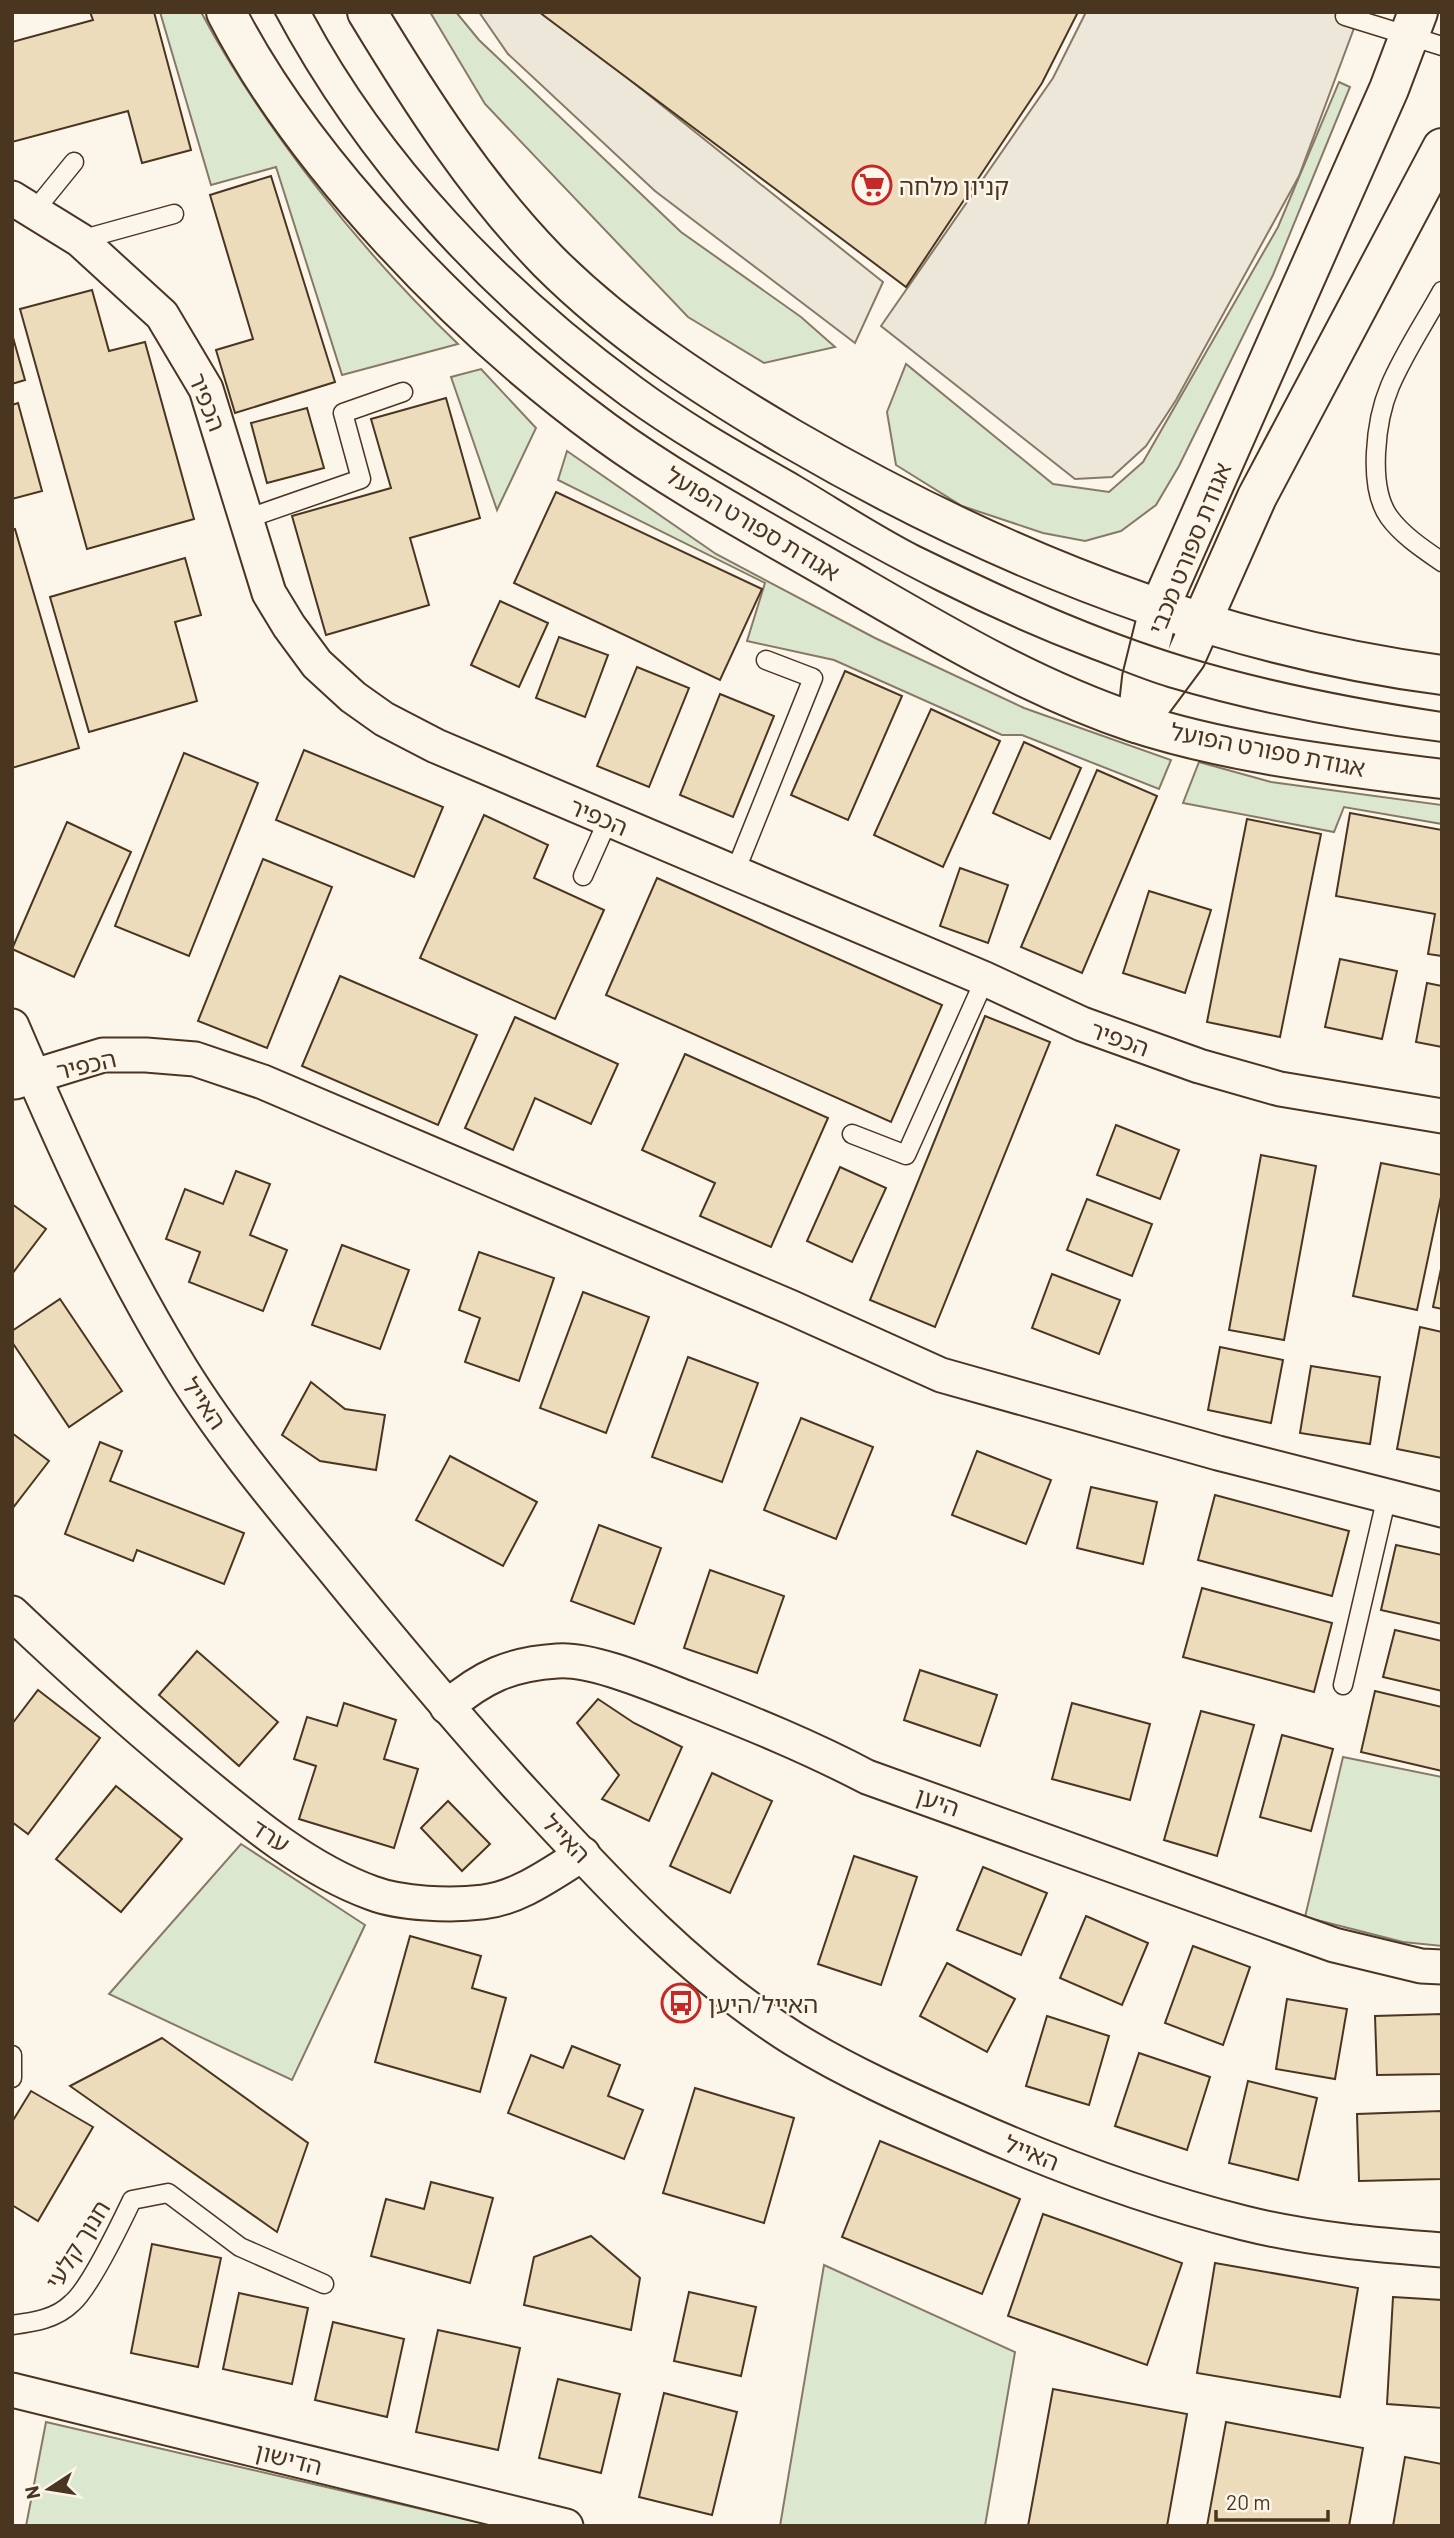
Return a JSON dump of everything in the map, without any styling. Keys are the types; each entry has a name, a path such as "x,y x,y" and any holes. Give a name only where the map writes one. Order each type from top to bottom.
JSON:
{"street":[{"name":"אגודת ספורט הפועל","path":"226,12 300,130 386,231 486,334 605,432 695,490 1013,673 1085,705 1137,723 1253,750 1442,779"},
{"path":"368,12 453,148 499,206 577,288 660,356 720,396 884,492 1001,548 1201,624 1281,644 1442,675"},
{"name":"אגודת ספורט מכבי","path":"1137,723 1142,678 1159,609 1423,32"},
{"name":"אגודת ספורט מכבי","path":"1137,723 1186,657 1257,497 1442,148"},
{"name":"הכפיר","path":"23,204 80,240 144,297 182,344 206,388 269,593 317,664 353,697 384,719 436,746 985,979 1082,1024 1199,1066 1280,1089 1442,1116"},
{"name":"האייל","path":"12,1026 23,1080 174,1358 266,1487 447,1707 583,1854 683,1956 750,2009 816,2051 918,2104 1063,2165 1196,2210 1250,2225 1442,2249"},
{"name":"הכפיר","path":"23,1080 103,1055 195,1059 263,1082 790,1307 941,1375 1219,1453 1442,1510"},
{"name":"ערד","path":"12,1614 105,1701 252,1824 325,1870 373,1894 436,1904 484,1902 520,1892 583,1854"},
{"name":"היען","path":"447,1707 468,1689 502,1669 560,1660 626,1673 817,1750 867,1777 1334,1945 1421,1966 1442,1967"},
{"name":"הדישון","path":"12,2390 566,2526"}],"lane":[{"path":"1345,16 1423,32"},
{"path":"23,204 74,162"},
{"path":"80,240 174,214"},
{"path":"1442,291 1390,388 1378,439 1375,481 1388,516 1414,542 1442,562"},
{"path":"246,519 361,479 342,413 403,392"},
{"path":"735,872 813,678 766,660"},
{"path":"583,876 608,820"},
{"path":"852,1134 906,1155 985,979"},
{"path":"1343,1685 1387,1496"},
{"path":"12,2055 12,2078"},
{"name":"חנוך קלעי","path":"12,2325 43,2321 73,2303 116,2233 132,2200 168,2193 240,2247 324,2284"}],"green space":[{"path":"160,12 201,12 255,101 317,188 386,270 458,344 342,375 276,167 211,185"},
{"path":"430,12 456,12 479,40 681,232 801,317 835,347 764,363 688,317 485,104"},
{"path":"1339,82 1350,87 1273,275 1179,466 1156,505 1121,531 1085,541 1043,533 962,506 896,465 887,412 906,364 1053,484 1109,492 1143,462 1278,227"},
{"path":"481,369 536,428 497,510 451,377"},
{"path":"567,451 716,554 875,638 1024,708 1171,760 1159,789 1022,735 1002,735 834,660 747,641 765,583 558,480"},
{"path":"1199,762 1271,782 1442,805 1442,824 1344,807 1334,832 1183,803"},
{"path":"1343,1757 1442,1777 1442,1946 1403,1942 1305,1917"},
{"path":"241,1844 365,1925 292,2080 109,1994"},
{"path":"824,2265 1015,2352 985,2526 780,2526"},
{"path":"46,2422 494,2526 26,2526"}],"shaded area":[{"path":"479,12 545,12 883,282 855,343 655,191 508,54"},
{"path":"1086,12 1360,12 1299,176 1176,400 1146,446 1112,477 1075,479 881,326 1053,78"}],"building":[{"path":"90,12 154,12 191,150 142,163 128,111 12,142 12,42 93,20"},
{"name":"קניון מלחה","path":"539,12 1078,12 1042,83 906,287"},
{"path":"271,176 335,382 235,413 216,350 253,339 210,195"},
{"path":"92,290 109,351 145,342 194,519 87,549 20,309"},
{"path":"12,334 25,380 12,384"},
{"path":"446,398 480,518 410,538 429,605 326,635 292,516 391,488 371,419"},
{"path":"18,403 42,491 12,499 12,405"},
{"path":"307,408 324,468 267,483 251,423"},
{"path":"556,492 762,589 720,680 514,583"},
{"path":"15,529 79,748 12,768 12,530"},
{"path":"185,558 201,615 175,622 197,701 89,732 50,597"},
{"path":"500,601 548,623 519,687 471,665"},
{"path":"559,637 608,655 585,717 536,698"},
{"path":"637,667 689,688 649,787 597,766"},
{"path":"845,671 902,696 848,820 791,795"},
{"path":"720,694 774,716 733,817 680,795"},
{"path":"931,709 1000,741 943,867 874,835"},
{"path":"1024,742 1081,768 1050,839 993,813"},
{"path":"304,750 443,807 414,877 276,820"},
{"path":"184,753 258,783 189,956 115,926"},
{"path":"1097,770 1157,796 1082,973 1021,947"},
{"path":"1350,813 1442,830 1442,956 1428,954 1435,914 1336,896"},
{"path":"484,815 548,845 534,878 604,910 555,1019 420,958"},
{"path":"1247,819 1321,834 1280,1037 1207,1022"},
{"path":"67,822 131,852 74,977 12,949"},
{"path":"263,859 332,887 267,1048 198,1021"},
{"path":"960,868 1008,885 988,943 940,926"},
{"path":"657,878 942,1005 891,1122 606,995"},
{"path":"1149,891 1211,910 1185,993 1123,973"},
{"path":"1340,959 1397,971 1382,1039 1325,1027"},
{"path":"340,976 477,1035 438,1125 302,1066"},
{"path":"1427,983 1442,986 1442,1047 1416,1042"},
{"path":"985,1016 1050,1042 935,1327 870,1300"},
{"path":"515,1017 618,1064 591,1124 535,1098 513,1150 465,1128"},
{"path":"685,1054 828,1118 771,1247 700,1216 715,1183 642,1150"},
{"path":"1116,1125 1179,1150 1160,1199 1097,1175"},
{"path":"1261,1155 1316,1166 1284,1340 1229,1330"},
{"path":"1381,1163 1442,1175 1442,1192 1417,1310 1353,1296"},
{"path":"840,1167 886,1188 852,1262 807,1241"},
{"path":"236,1171 270,1184 250,1235 287,1250 263,1311 189,1282 200,1252 166,1239 185,1189 223,1204"},
{"path":"1087,1199 1152,1224 1132,1276 1067,1250"},
{"path":"12,1204 46,1229 12,1274"},
{"path":"342,1245 409,1270 380,1349 312,1325"},
{"path":"479,1252 554,1278 519,1381 465,1362 480,1318 459,1310"},
{"path":"1442,1264 1442,1309 1433,1307"},
{"path":"1052,1274 1120,1300 1099,1354 1032,1328"},
{"path":"583,1292 649,1317 606,1433 540,1408"},
{"path":"60,1299 122,1391 69,1427 12,1342 12,1331"},
{"path":"1420,1327 1442,1332 1442,1458 1397,1449"},
{"path":"1220,1347 1283,1360 1271,1423 1208,1410"},
{"path":"688,1357 758,1383 722,1482 652,1457"},
{"path":"1311,1366 1380,1377 1370,1444 1300,1433"},
{"path":"311,1382 345,1409 385,1415 376,1470 320,1461 282,1435"},
{"path":"801,1418 873,1447 836,1539 764,1510"},
{"path":"12,1433 49,1461 12,1509"},
{"path":"100,1442 122,1451 110,1481 244,1533 224,1584 137,1550 133,1561 65,1534"},
{"path":"977,1451 1051,1480 1026,1544 952,1515"},
{"path":"450,1456 537,1502 503,1566 416,1520"},
{"path":"1091,1487 1157,1502 1143,1564 1077,1548"},
{"path":"1215,1495 1349,1531 1332,1596 1198,1560"},
{"path":"599,1525 661,1548 634,1624 571,1601"},
{"path":"1396,1545 1442,1555 1442,1624 1381,1610"},
{"path":"710,1570 784,1596 757,1673 684,1648"},
{"path":"1202,1588 1332,1623 1314,1692 1183,1657"},
{"path":"1395,1630 1442,1641 1442,1691 1383,1677"},
{"path":"197,1651 278,1722 239,1766 159,1695"},
{"path":"920,1670 997,1695 980,1746 904,1720"},
{"path":"38,1690 100,1738 28,1834 12,1822 12,1724"},
{"path":"1375,1691 1442,1707 1442,1771 1361,1752"},
{"path":"598,1699 634,1723 682,1747 649,1821 602,1799 619,1775 577,1723"},
{"path":"344,1703 396,1720 384,1759 418,1769 394,1848 299,1819 316,1766 294,1759 307,1717 337,1726"},
{"path":"1072,1703 1150,1724 1130,1800 1052,1779"},
{"path":"1201,1711 1254,1725 1217,1856 1164,1840"},
{"path":"1282,1735 1333,1749 1311,1831 1260,1817"},
{"path":"712,1773 772,1801 730,1893 670,1866"},
{"path":"116,1786 182,1839 121,1912 56,1859"},
{"path":"448,1801 490,1844 462,1871 421,1828"},
{"path":"854,1856 917,1877 881,1985 818,1964"},
{"path":"983,1867 1047,1893 1021,1955 957,1930"},
{"path":"1086,1916 1148,1943 1122,2005 1060,1978"},
{"path":"410,1936 481,1956 472,1988 506,1998 480,2092 375,2062"},
{"path":"1193,1946 1250,1967 1223,2045 1165,2023"},
{"path":"947,1963 1015,1999 987,2052 920,2016"},
{"path":"1287,1999 1347,2009 1335,2079 1276,2069"},
{"path":"1442,2014 1442,2074 1377,2075 1375,2016"},
{"path":"1047,2016 1109,2036 1089,2105 1026,2086"},
{"path":"162,2038 308,2143 277,2232 70,2086"},
{"path":"572,2046 620,2065 608,2096 643,2110 624,2159 508,2113 531,2055 563,2068"},
{"path":"1139,2053 1210,2077 1187,2150 1115,2126"},
{"path":"1248,2081 1317,2098 1298,2180 1229,2163"},
{"path":"695,2088 794,2118 764,2223 663,2193"},
{"path":"31,2091 93,2127 38,2221 12,2205 12,2122"},
{"path":"1441,2111 1442,2179 1359,2181 1357,2114"},
{"path":"880,2141 1020,2199 982,2294 842,2237"},
{"path":"431,2182 493,2198 470,2283 371,2256 386,2199 424,2209"},
{"path":"1043,2214 1182,2263 1147,2365 1008,2316"},
{"path":"591,2236 640,2278 631,2330 524,2305 534,2257"},
{"path":"152,2244 221,2258 198,2367 131,2353"},
{"path":"1215,2263 1358,2288 1340,2397 1197,2373"},
{"path":"689,2292 756,2307 741,2376 674,2361"},
{"path":"239,2293 308,2308 292,2384 223,2369"},
{"path":"1393,2297 1442,2300 1442,2408 1387,2404"},
{"path":"333,2322 404,2339 387,2417 315,2400"},
{"path":"438,2330 520,2348 498,2450 416,2432"},
{"path":"558,2379 620,2394 601,2473 539,2458"},
{"path":"1053,2389 1187,2414 1167,2526 1028,2526"},
{"path":"664,2393 737,2412 712,2515 639,2497"},
{"path":"1226,2422 1363,2448 1349,2526 1207,2526"},
{"path":"1405,2457 1442,2464 1442,2526 1393,2526"}],"tram line":[{"path":"274,12 343,125 383,178 471,277 570,366 622,406 685,448 901,572 1048,642 1128,673 1202,696 1338,727 1442,742"},
{"path":"312,12 343,66 378,117 416,166 500,258 593,340 661,392 700,417 919,546 1084,621 1186,657 1249,674 1442,712"}],"place":[{"name":"קניון מלחה","path":"872,185"},
{"name":"האייל/היען","path":"681,2003"}]}
